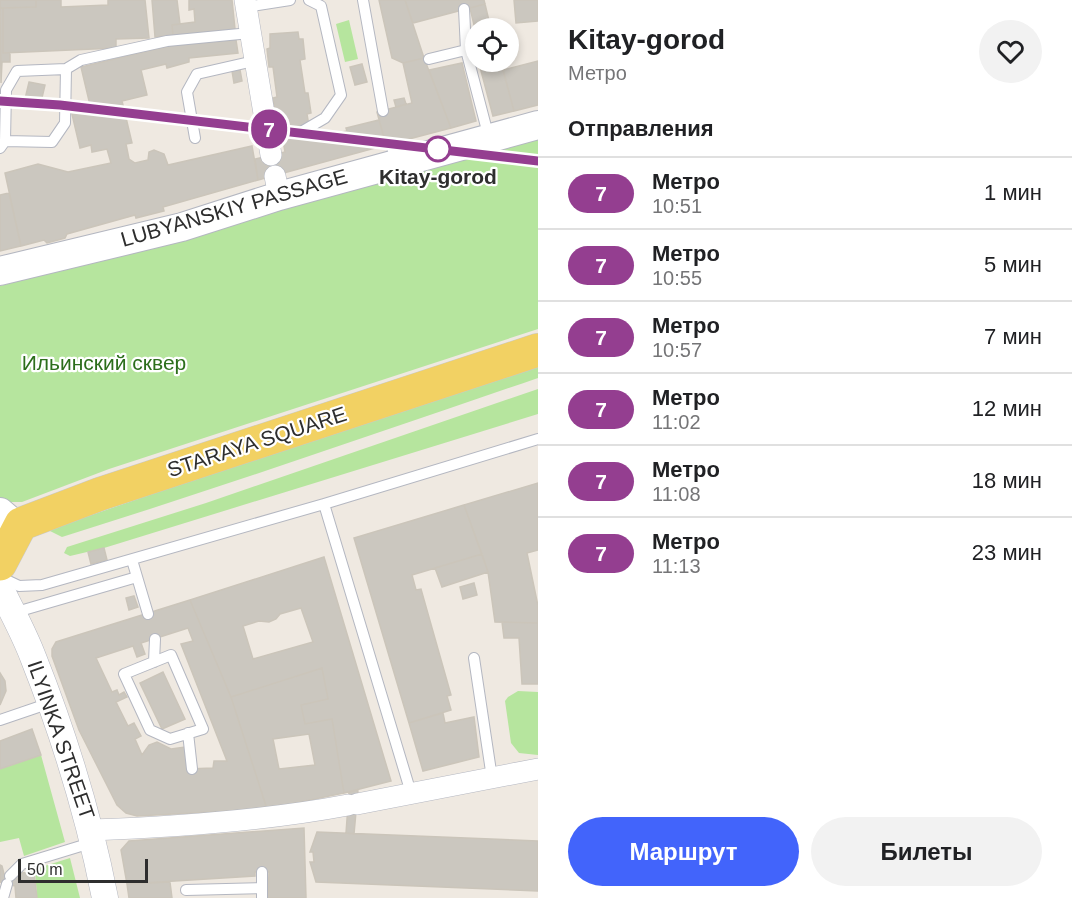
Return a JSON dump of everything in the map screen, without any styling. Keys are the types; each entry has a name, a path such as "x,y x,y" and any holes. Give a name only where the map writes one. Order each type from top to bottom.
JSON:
{"main road":[{"name":"LUBYANSKIY PASSAGE","path":"0,271 182,227 275,176 394,153 489,138 538,125"},
{"name":"STARAYA SQUARE","path":"0,564 7,524 538,350"}],"street":[{"path":"246,3 255,61 275,133 275,176"},
{"name":"ILYINKA STREET","path":"0,586 33,656 50,703 93,836 105,898"},
{"path":"93,836 198,818 256,825 352,804 538,769"}],"lane":[{"path":"246,3 290,0"},
{"path":"301,132 325,118 341,95 321,6 309,0"},
{"path":"363,0 382,111"},
{"path":"464,9 465,30"},
{"path":"66,69 65,123 52,142 3,145 6,90 17,71 66,69 81,60 167,41 249,33"},
{"path":"429,58 465,50"},
{"path":"195,138 187,92 197,74 255,61"},
{"path":"472,72 489,138"},
{"path":"0,577 19,586 31,587 324,504 538,439"},
{"path":"324,504 411,793"},
{"path":"132,560 148,614"},
{"path":"13,614 137,577"},
{"path":"154,662 155,639"},
{"path":"171,655 203,729 188,733 170,739 150,730 124,674 171,655"},
{"path":"474,658 492,778"},
{"path":"0,720 50,703"},
{"path":"188,733 192,769"},
{"path":"3,898 8,880 22,864 93,836"},
{"path":"186,890 262,893 262,872"}],"green space":[{"path":"349,20 358,59 345,62 336,24"},
{"name":"Ильинский сквер","path":"538,137 538,329 109,469 22,502 9,502 0,497 0,286"},
{"path":"538,361 538,378 62,537 48,530"},
{"path":"538,389 538,414 104,548 70,556 64,553 67,547 206,503"},
{"path":"518,691 538,692 538,755 519,753 511,743 505,701"},
{"path":"41,755 65,842 24,856 19,838 0,842 0,769"},
{"path":"70,858 80,898 37,898 35,869"}],"building":[{"path":"0,0 36,0 36,7 0,8"},
{"path":"36,0 61,0 61,7 108,5 108,0 145,0 149,38 116,39 116,48 3,53 3,8 36,7"},
{"path":"152,0 177,0 180,24 172,25 173,35 155,37"},
{"path":"189,0 232,0 235,29 173,35 172,25 195,22 194,9 189,10"},
{"path":"379,0 405,0 424,58 403,63 392,58"},
{"path":"405,0 484,0 485,4 413,23"},
{"path":"514,0 538,0 538,21 519,23 519,18 516,18"},
{"path":"485,4 488,18 472,18 470,8"},
{"path":"0,8 3,8 3,53 10,53 10,62 2,62 1,83"},
{"path":"298,32 299,39 303,39 305,59 300,60 305,93 308,93 311,113 307,114 309,126 300,128 303,140 347,131 346,128 379,120 386,145 258,180 255,159 285,152 273,98 277,97 273,67 269,67 267,49 270,48 270,34"},
{"path":"236,40 238,53 189,58 189,62 167,68 166,64 141,70 147,95 122,101 132,143 126,144 129,159 135,163 148,160 149,152 154,150 164,154 168,165 252,146 258,180 163,207 164,211 136,218 135,215 67,234 65,238 47,243 44,240 21,246 5,173 38,164 68,172 111,163 107,149 92,152 91,145 80,148 71,110 90,105 81,67 169,46"},
{"path":"424,58 451,128 386,145 377,112 412,103 403,63"},
{"path":"538,61 538,105 514,111 504,72 519,72 519,66"},
{"path":"462,63 476,121 451,128 429,70"},
{"path":"362,64 367,82 355,85 350,67"},
{"path":"240,70 242,81 234,83 232,71"},
{"path":"481,72 504,72 514,111 493,116"},
{"path":"29,82 45,85 41,102 25,99"},
{"path":"404,98 406,104 396,107 394,100"},
{"path":"9,193 21,246 0,251 0,195"},
{"path":"538,483 538,550 527,553 538,606 538,623 495,622 488,572 464,505"},
{"path":"464,505 482,554 412,575 416,590 421,589 451,695 447,696 451,710 409,723 354,538"},
{"path":"104,548 107,560 91,564 88,552"},
{"path":"482,554 488,572 442,587 435,568"},
{"path":"324,557 391,781 344,793 332,719 305,724 301,705 328,699 322,668 231,697 190,600","holes":["301,608 313,642 253,659 243,626 259,621 269,622 280,614"]},
{"path":"474,583 477,595 463,599 460,587"},
{"path":"134,596 138,607 129,610 126,598"},
{"path":"190,600 231,697 267,809 137,816 126,813 117,805 79,730 52,656 52,649 56,642","holes":["188,628 193,641 181,644 227,761 214,761 213,768 187,769 185,747 171,749 157,742 149,745 142,755 135,739 141,736 134,723 128,726 116,702 127,697 124,692 119,695 117,690 112,692 96,658 133,646 137,657 145,654 141,643"]},
{"path":"502,622 538,623 538,684 522,684 519,638 504,638"},
{"path":"322,668 328,699 301,705 305,724 332,719 344,793 267,809 231,697","holes":["309,734 315,765 279,769 273,739"]},
{"path":"163,672 185,719 162,729 140,683"},
{"path":"0,673 5,681 6,691 0,705"},
{"path":"443,713 445,723 474,717 479,757 423,771 409,723"},
{"path":"32,729 41,755 0,769 0,741"},
{"path":"358,790 354,834 346,833 349,792"},
{"path":"304,828 306,898 268,898 269,872 255,872 255,876 127,884 121,850 129,841"},
{"path":"317,832 538,841 538,891 316,882 310,862 314,862 313,852 310,852"},
{"path":"0,865 4,874 15,877 21,873 34,872 37,898 16,898 15,886 0,882"},
{"path":"170,882 172,898 129,898 127,884"}],"metro line":[{"name":"7","path":"0,101 60,105 538,161"}],"place":[{"name":"Kitay-gorod","path":"438,149"}]}
